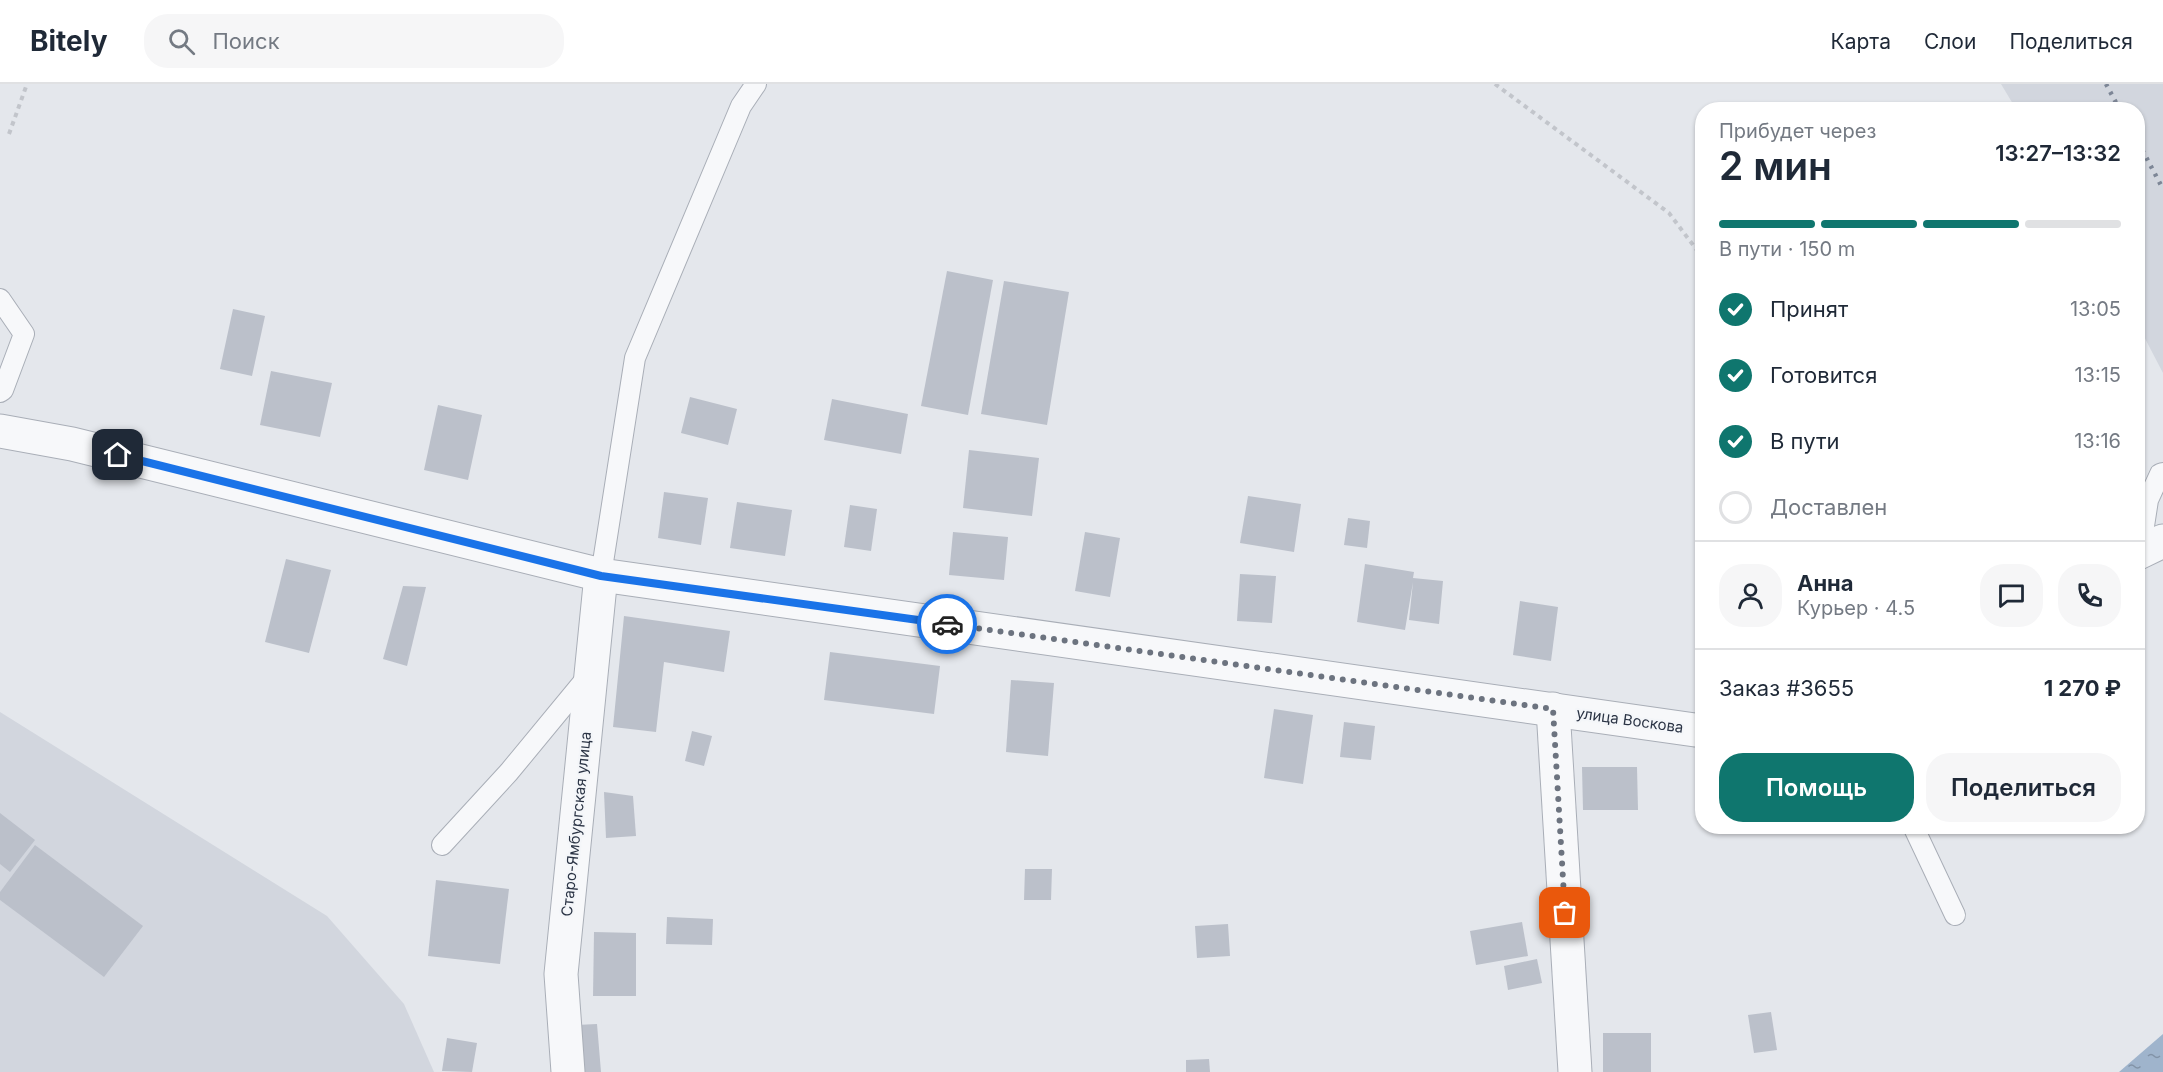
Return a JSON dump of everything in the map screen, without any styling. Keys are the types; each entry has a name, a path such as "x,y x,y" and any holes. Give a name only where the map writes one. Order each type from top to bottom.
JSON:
{"street":[{"name":"улица Воскова","path":"0,430 72,444 601,576 1695,730"},
{"name":"Старо-Ямбургская улица","path":"568,1072 561,974 601,576"},
{"path":"1553,709 1575,1072"}],"lane":[{"path":"601,576 634,358 741,106 756,84"},
{"path":"0,299 24,334 3,390 0,392"},
{"path":"2147,549 2148,500 2160,474 2163,473"},
{"path":"442,845 509,772 591,673"},
{"path":"1917,834 1955,915"}],"path":[{"path":"9,134 27,84"},
{"path":"1495,84 1669,213 1695,247"}],"shaded area":[{"path":"2001,84 2163,84 2163,373 2145,338 2145,102 2012,102"},
{"path":"0,712 327,916 404,1004 434,1072 0,1072"}],"water":[{"path":"2163,1034 2163,1072 2119,1072"}],"building":[{"path":"947,271 993,280 968,415 921,406"},
{"path":"1004,281 1069,292 1047,425 981,414"},
{"path":"233,309 265,316 252,376 220,369"},
{"path":"271,371 332,383 320,437 260,425"},
{"path":"690,397 737,409 728,445 681,433"},
{"path":"832,399 908,414 901,454 824,440"},
{"path":"438,405 482,415 468,480 424,470"},
{"path":"969,450 1039,458 1032,516 963,508"},
{"path":"664,492 708,498 701,545 658,538"},
{"path":"1248,496 1301,504 1294,552 1240,543"},
{"path":"737,502 792,510 785,556 730,548"},
{"path":"850,505 877,509 871,551 844,547"},
{"path":"1348,518 1370,521 1367,548 1344,545"},
{"path":"953,532 1008,537 1004,580 949,575"},
{"path":"1085,532 1120,538 1110,597 1075,591"},
{"path":"286,559 331,570 309,653 265,642"},
{"path":"1365,564 1414,572 1413,578 1443,581 1439,624 1409,620 1413,582 1405,630 1357,622"},
{"path":"1240,574 1276,576 1272,623 1237,621"},
{"path":"403,586 426,587 407,666 383,659"},
{"path":"1520,601 1558,607 1551,661 1513,655"},
{"path":"624,616 730,631 724,672 664,662 656,732 613,727"},
{"path":"830,652 940,666 934,714 824,700"},
{"path":"1011,680 1054,683 1048,756 1006,752"},
{"path":"1274,709 1313,715 1303,784 1264,778"},
{"path":"1344,722 1375,726 1371,760 1340,757"},
{"path":"692,731 712,736 704,766 685,761"},
{"path":"1582,767 1637,767 1638,810 1583,810"},
{"path":"604,792 633,796 636,836 606,838"},
{"path":"0,813 35,840 10,872 0,864"},
{"path":"35,845 143,926 104,977 0,900 0,892"},
{"path":"1025,869 1052,869 1051,900 1024,900"},
{"path":"436,880 509,889 500,964 428,956"},
{"path":"667,917 713,919 712,945 666,944"},
{"path":"1522,922 1528,956 1476,965 1470,931"},
{"path":"1228,924 1230,956 1197,958 1195,926"},
{"path":"594,932 636,933 636,996 593,996"},
{"path":"1537,959 1542,983 1508,990 1504,966"},
{"path":"1771,1012 1777,1050 1754,1053 1748,1015"},
{"path":"597,1024 601,1072 579,1072 576,1025"},
{"path":"1603,1033 1651,1033 1651,1072 1603,1072"},
{"path":"447,1038 477,1043 472,1072 442,1071"},
{"path":"1209,1059 1210,1072 1186,1072 1186,1060"}],"railway":[{"path":"2106,84 2116,102"},
{"path":"2145,155 2163,189"}],"way so far":[{"path":"947,624 1553,709 1565,913"}],"route":[{"path":"118,455 601,576 947,624"}]}
